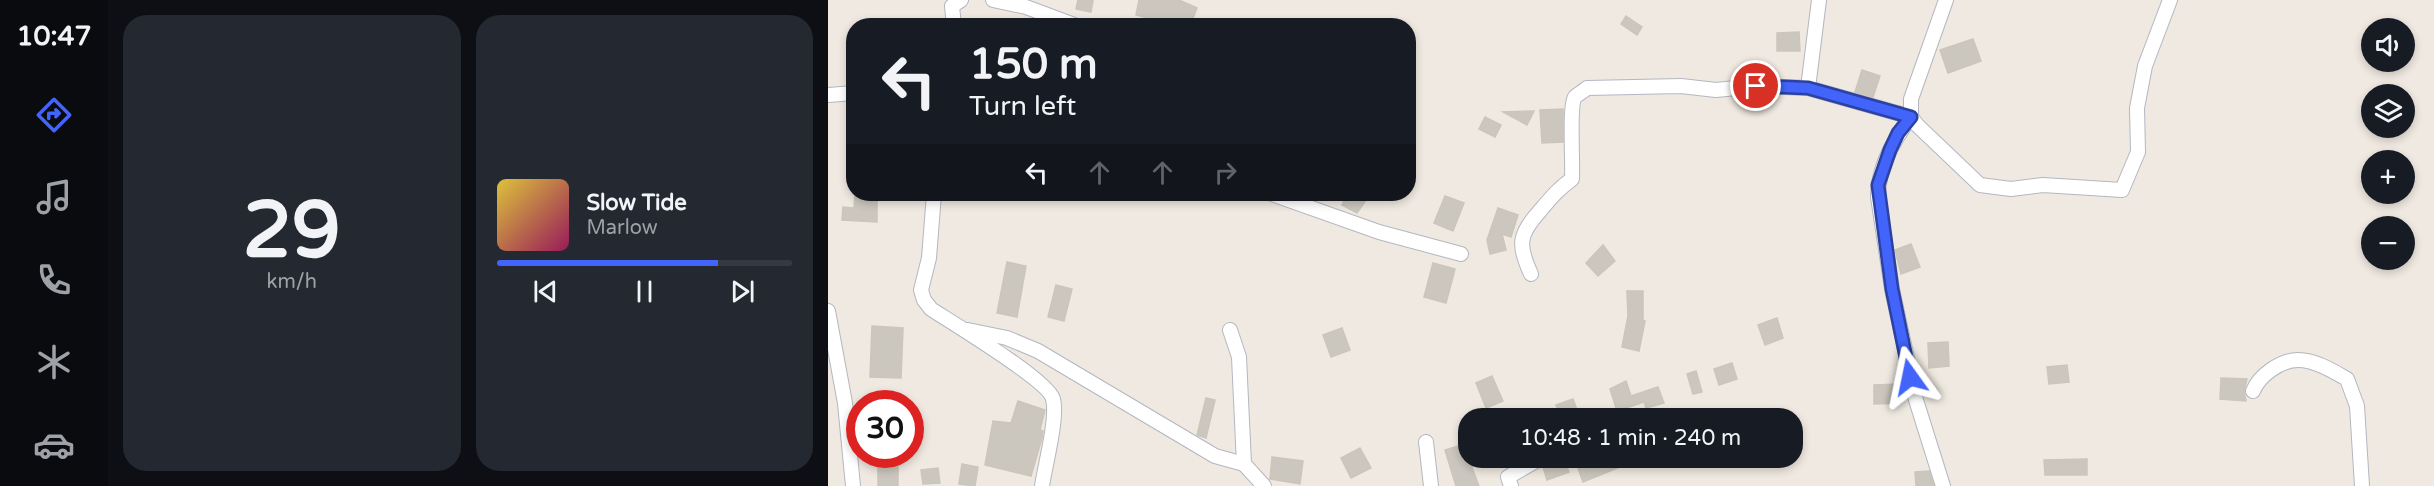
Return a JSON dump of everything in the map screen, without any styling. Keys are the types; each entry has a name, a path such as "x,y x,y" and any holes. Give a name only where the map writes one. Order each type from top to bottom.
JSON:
{"street":[{"path":"993,0 1026,7 1056,18"},
{"path":"1808,88 1819,0"},
{"path":"1943,486 1916,400 1892,289 1878,185 1898,133 1911,117 1911,99 1946,0"},
{"path":"1531,274 1522,255 1522,234 1548,199 1572,179 1574,138 1570,112 1575,97 1587,88 1681,86 1716,90 1756,86 1808,88 1911,117 1980,185 2011,189 2043,185 2121,190 2138,152 2137,108 2145,66 2170,0"},
{"path":"954,18 955,2"},
{"path":"828,95 846,94"},
{"path":"934,201 931,246 921,290 924,300 931,309 1035,379 1051,394 1054,414 1042,486"},
{"path":"1292,201 1379,232 1461,254"},
{"path":"828,311 845,403 853,486"},
{"path":"962,330 1007,338 1038,351 1215,456 1244,464 1264,486"},
{"path":"1230,330 1239,357 1244,464"},
{"path":"2253,391 2258,380 2266,374 2297,360 2327,368 2347,379 2357,406 2362,486"},
{"path":"1426,442 1431,486"},
{"path":"1511,486 1509,477 1524,468"}],"building":[{"path":"1078,0 1093,0 1091,12 1076,9"},
{"path":"1139,0 1179,0 1197,8 1193,18 1147,18 1136,15"},
{"path":"1626,16 1642,27 1637,35 1621,24"},
{"path":"1799,32 1800,51 1777,51 1777,33"},
{"path":"1973,39 1981,61 1948,73 1940,50"},
{"path":"1862,70 1880,76 1873,97 1855,92"},
{"path":"1563,109 1563,142 1542,143 1540,110"},
{"path":"1534,111 1527,125 1503,112"},
{"path":"1485,117 1501,125 1495,137 1479,129"},
{"path":"1445,196 1464,203 1453,231 1434,223"},
{"path":"854,201 877,201 877,222 842,220 843,207 854,208"},
{"path":"1344,201 1365,201 1357,213 1342,205"},
{"path":"1498,208 1518,215 1511,237 1502,234 1506,250 1490,254 1487,240"},
{"path":"1911,244 1920,267 1901,274 1895,250"},
{"path":"1603,245 1615,261 1598,276 1586,263"},
{"path":"1007,262 1026,266 1017,317 997,313"},
{"path":"1433,263 1455,269 1446,303 1424,297"},
{"path":"1056,285 1072,289 1064,321 1048,317"},
{"path":"1627,291 1643,291 1643,320 1645,321 1639,351 1622,347 1628,316"},
{"path":"1777,318 1783,338 1765,345 1758,325"},
{"path":"872,326 903,328 901,378 870,377"},
{"path":"1342,328 1350,350 1331,357 1323,335"},
{"path":"1948,342 1949,366 1929,368 1928,343"},
{"path":"1732,363 1737,379 1719,385 1714,369"},
{"path":"2067,365 2069,382 2049,384 2047,367"},
{"path":"1696,371 1702,392 1693,394 1687,374"},
{"path":"1492,376 1503,401 1486,408 1476,383"},
{"path":"2221,378 2247,379 2244,391 2246,401 2220,399"},
{"path":"1626,381 1631,396 1658,387 1664,403 1646,408 1644,402 1626,408 1616,408 1610,389"},
{"path":"1900,384 1901,403 1874,404 1874,385"},
{"path":"1206,398 1215,400 1206,438 1197,435"},
{"path":"1573,399 1576,408 1557,408 1556,405"},
{"path":"1018,401 1045,410 1040,430 1043,431 1042,438 1031,476 985,465 993,421 1011,423"},
{"path":"1458,446 1458,468 1472,468 1479,486 1456,486 1445,450"},
{"path":"1360,448 1371,468 1351,478 1341,458"},
{"path":"1272,457 1303,461 1300,484 1270,479"},
{"path":"2087,459 2087,475 2045,475 2044,460"},
{"path":"962,464 978,467 975,486 959,484"},
{"path":"878,468 898,468 898,486 878,486"},
{"path":"938,468 940,483 923,484 921,470"},
{"path":"1543,468 1567,468 1569,472 1547,480"},
{"path":"1578,468 1617,468 1583,482"},
{"path":"1929,471 1934,486 1916,486 1915,472"}],"route":[{"path":"1756,86 1808,88 1911,117 1898,133 1878,185 1880,218 1885,231 1887,260 1910,377"}]}
